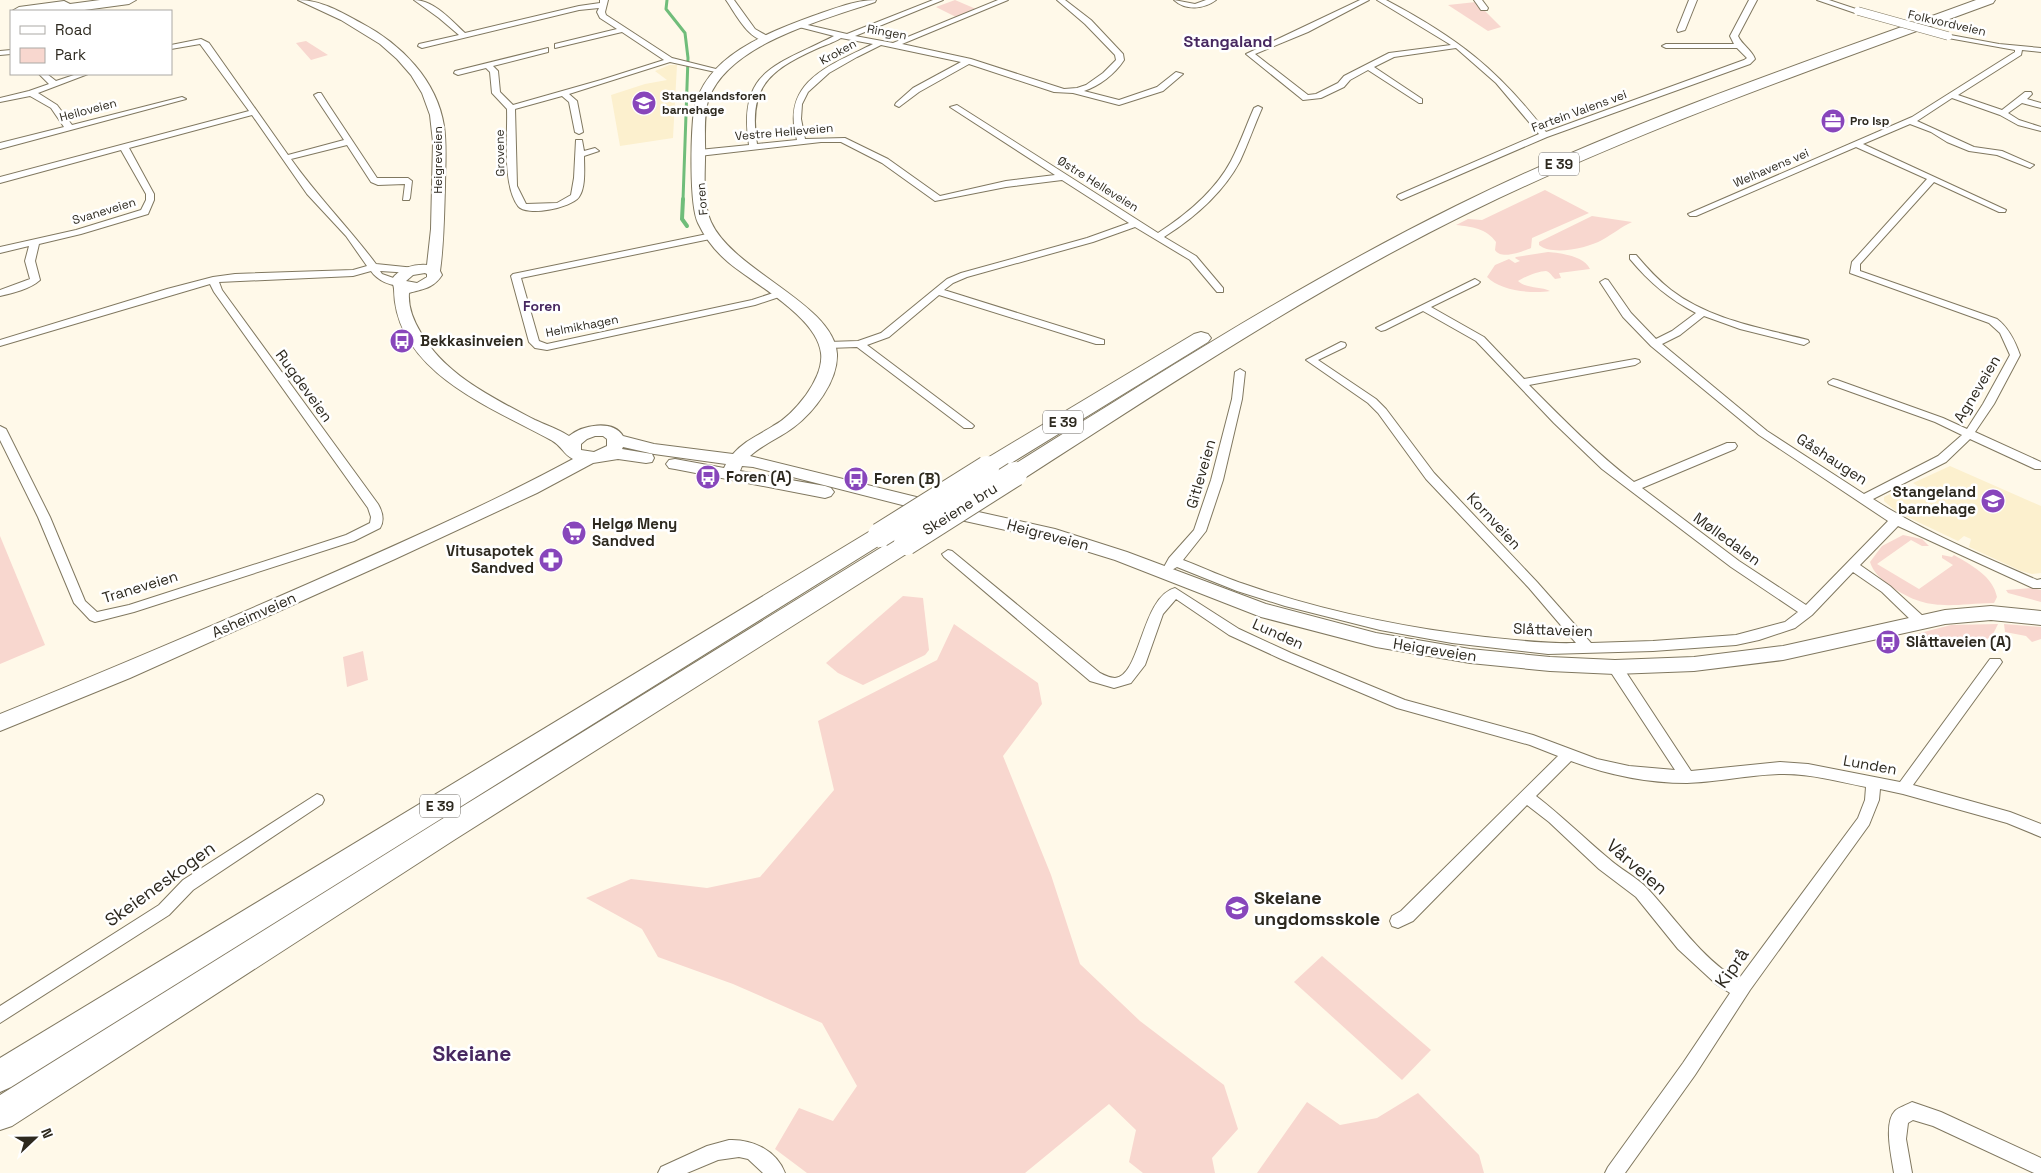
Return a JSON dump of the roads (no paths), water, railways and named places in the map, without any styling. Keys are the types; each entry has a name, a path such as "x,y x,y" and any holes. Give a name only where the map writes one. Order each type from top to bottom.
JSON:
{"highway":[{"path":"36,10 98,0"},
{"path":"56,10 129,0"},
{"name":"Skeiene bru","path":"0,1076 987,468 1310,274 1450,200 1534,162 1638,119 1950,0"},
{"name":"E 39","path":"1015,474 1189,364 1327,282 1463,209 1550,168 1653,125 1988,0"},
{"name":"Skeiene bru","path":"0,1114 452,827 1015,474"}],"main road":[{"name":"Heigreveien","path":"303,0 351,20 384,41 414,70 427,91 436,115 439,139 437,252 433,271 435,278 424,285 413,298 406,316"},
{"name":"Foren","path":"828,345 821,330 814,322 725,254 704,224 700,209 699,153 702,103 710,83 734,59 766,40 871,0"},
{"path":"413,270 436,240"},
{"path":"433,271 425,268 413,270 401,276 401,308 419,345 443,371 483,398 564,440 582,457 597,457 614,448 617,440"},
{"path":"400,284 410,288 424,285"},
{"path":"780,429 809,403 821,385 828,363 828,345"},
{"path":"514,413 587,432"},
{"name":"Heigreveien","path":"587,432 606,431 615,436 617,440 640,447 739,465 1074,540 1169,567 1261,610 1376,640 1479,657 1550,664 1615,667 1694,664 1783,653 1920,621 1945,617 2014,614 2041,618"},
{"name":"Asheimveien","path":"505,500 572,449 576,438 587,432"},
{"name":"Heigreveien","path":"597,457 630,456 739,465 895,505 965,515"},
{"name":"Asheimveien","path":"0,723 141,665 389,555 597,457"}],"street":[{"path":"422,0 464,36"},
{"path":"730,0 752,31 766,40"},
{"path":"753,147 748,125 749,107 755,91 772,71 788,60 843,36 939,0"},
{"path":"894,45 1004,0"},
{"name":"Ringen","path":"1061,0 1088,22 1119,54 1120,60 1117,65 1092,86 1074,91"},
{"path":"1178,0 1184,5 1195,6 1212,0"},
{"path":"1365,0 1319,21 1305,30 1250,54 1306,98 1318,96 1341,85 1346,78 1400,52 1456,46"},
{"path":"1381,0 1428,26 1485,68 1513,95 1544,135"},
{"path":"1478,0 1484,8"},
{"path":"1681,30 1693,0"},
{"name":"Fartein Valens vei","path":"1401,197 1544,135 1751,59 1739,46 1734,36 1753,0"},
{"name":"Folkvordveien","path":"1821,0 1948,36 2020,49 2041,50"},
{"path":"422,46 603,2 601,12 603,16 670,60 720,71"},
{"name":"Ringen","path":"802,25 843,36 968,61 1057,90 1074,91 1119,103 1160,89 1179,74"},
{"path":"558,46 622,30"},
{"path":"172,47 201,41 206,45 310,192 349,234 379,276 400,284"},
{"name":"Kroken","path":"802,142 796,119 801,97 809,86 821,74 837,64 880,43"},
{"path":"1666,46 1739,46"},
{"name":"Welhavens vei","path":"1693,214 1858,145 1910,121 1953,96 2018,53 2020,49"},
{"path":"458,73 545,50"},
{"name":"Grovene","path":"511,108 564,94 670,60"},
{"path":"899,105 916,90 968,61"},
{"name":"Grovene","path":"488,65 494,71 496,93 511,108 513,186 523,206 533,208 547,207 569,202 576,195 580,154 579,137 573,101 564,94"},
{"path":"1369,67 1419,101"},
{"path":"44,75 54,84"},
{"path":"0,100 31,93 81,75"},
{"path":"31,93 47,101 64,116 69,128"},
{"path":"318,95 341,127 348,142 374,180 378,182 408,181 406,198"},
{"path":"1953,96 2003,113 2006,117 2041,129"},
{"path":"2003,113 2025,97 2041,106"},
{"name":"Heiloveien","path":"0,146 182,99"},
{"name":"Østre Helleveien","path":"954,107 1193,258 1220,290"},
{"path":"1158,237 1173,229 1224,180 1235,162 1258,108"},
{"path":"0,180 254,112"},
{"path":"1910,121 1934,130 1950,140 1972,149 1999,153 2030,165"},
{"name":"Vestre Helleveien","path":"699,153 830,139 842,140 884,161 938,199 1006,184 1062,177"},
{"path":"286,158 348,142"},
{"path":"1858,145 2002,210"},
{"name":"Svaneveien","path":"0,250 78,232 145,212 150,200 150,194 124,147"},
{"path":"580,154 595,151"},
{"name":"Agneveien","path":"1864,499 1942,459 1969,433 1987,406 2014,355 2007,334 2000,326 1983,316 1855,273 1855,264 1883,234 1907,204 1933,178"},
{"path":"828,345 859,344 885,335 937,290 950,281 964,275 1090,240 1137,223"},
{"name":"Helmikhagen","path":"712,236 516,276 534,342 539,346 547,346 755,302 779,294"},
{"path":"0,293 26,285 35,280 30,261 35,242"},
{"path":"1633,257 1654,281 1674,297 1702,313 1804,342"},
{"path":"0,343 170,290 213,280 234,277 353,273 374,267 392,270 413,270"},
{"name":"Rugdeveien","path":"213,280 217,290 374,507"},
{"path":"1381,328 1476,282"},
{"name":"Gåshaugen","path":"1605,282 1627,315 1655,344 1763,432 1896,520 1978,559 2039,584"},
{"path":"937,290 1100,342"},
{"name":"Mølledalen","path":"1423,307 1480,340 1579,440 1633,487 1735,564 1808,612"},
{"path":"1655,344 1676,333 1702,313"},
{"path":"859,344 968,426"},
{"name":"Kornveien","path":"1341,345 1311,360 1372,401 1382,411 1430,476 1533,585 1588,648"},
{"path":"1521,383 1635,362"},
{"name":"Gitleveien","path":"1169,567 1200,531 1217,480 1237,399 1240,372"},
{"path":"1833,382 1939,420 2039,466"},
{"name":"Traneveien","path":"0,429 44,517 80,604 95,617 130,609 350,538 376,525 378,516 374,507"},
{"path":"739,465 763,454 777,438 780,429"},
{"path":"1633,487 1731,446"},
{"name":"Slåttaveien","path":"1169,567 1289,603 1380,625 1452,638 1514,646 1548,649 1588,648 1736,640 1779,629 1795,622 1808,612 1896,520"},
{"name":"Lunden","path":"948,554 1095,677 1114,683 1126,679 1138,665 1157,612 1175,592 1234,632 1286,656 1402,704 1533,740 1595,764 1630,772 1687,777 1780,768 1808,770 1903,788 2010,818 2041,831"},
{"path":"1852,565 1886,590 1920,621"},
{"path":"1903,788 1995,662"},
{"path":"1615,667 1687,777"},
{"path":"1398,921 1407,916 1568,755"},
{"name":"Kiprå","path":"1614,1173 1689,1069 1740,991 1864,820 1872,800 1873,783"},
{"name":"Vårveien","path":"1526,796 1554,818 1604,864 1641,892 1684,944 1722,979 1740,991"},
{"name":"Skeieneskogen","path":"0,1015 164,910 188,885 317,800"},
{"path":"1903,1173 1897,1139 1900,1118 1912,1111 1935,1118 2041,1167"},
{"path":"667,1173 709,1155 730,1149 751,1150 776,1173"}],"waterway":[{"path":"667,0 666,9 685,33 688,58 683,200"},
{"path":"683,199 682,219 687,226"}],"place":[{"name":"Stangelandsforen barnehage","path":"644,103"},
{"name":"Pro Isp","path":"1833,121"},
{"name":"Bekkasinveien","path":"402,341"},
{"name":"Foren (A)","path":"708,477"},
{"name":"Foren (B)","path":"856,479"},
{"name":"Stangeland barnehage","path":"1993,501"},
{"name":"Helgø Meny Sandved","path":"574,533"},
{"name":"Vitusapotek Sandved","path":"551,560"},
{"name":"Slåttaveien (A)","path":"1888,642"},
{"name":"Skeiane ungdomsskole","path":"1237,908"}],"district":[{"name":"Stangaland","path":"1228,41"},
{"name":"Foren","path":"542,306"},
{"name":"Skeiane","path":"472,1054"}]}
